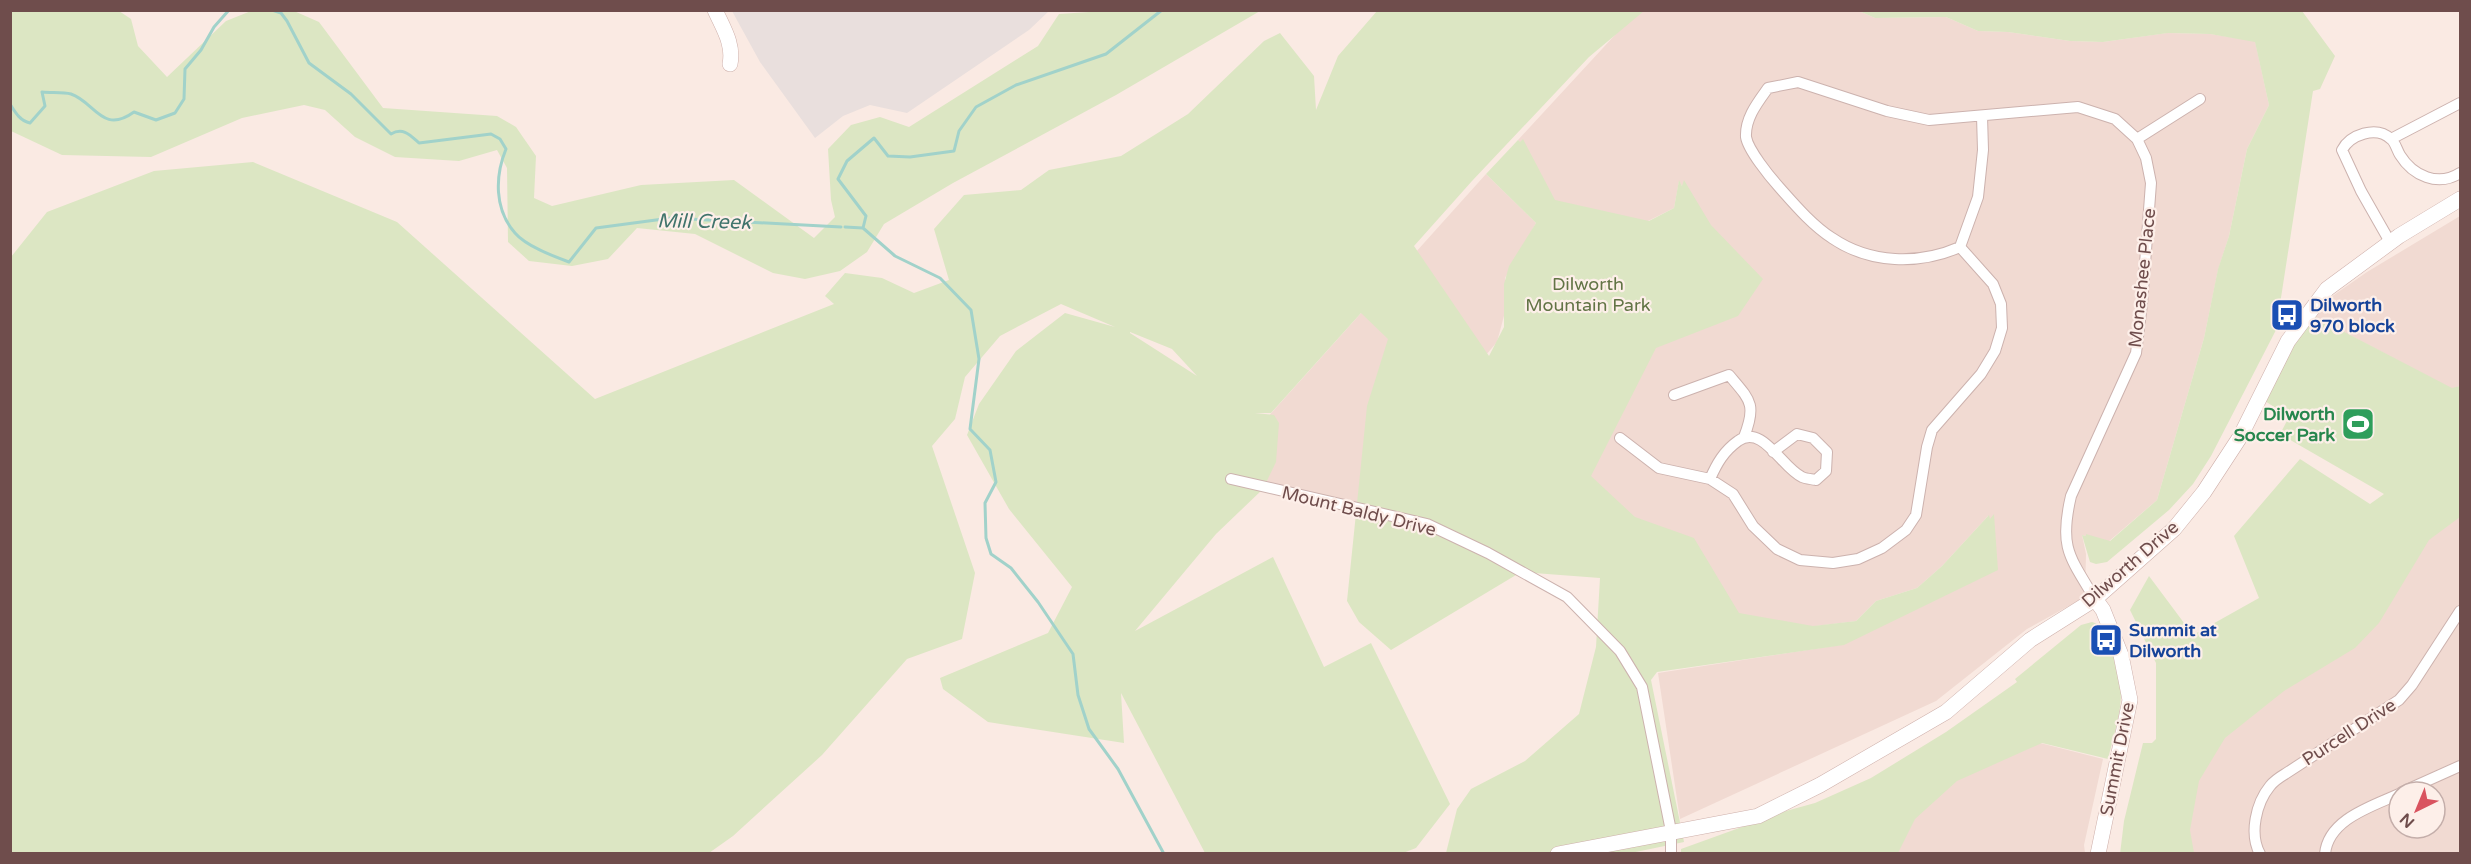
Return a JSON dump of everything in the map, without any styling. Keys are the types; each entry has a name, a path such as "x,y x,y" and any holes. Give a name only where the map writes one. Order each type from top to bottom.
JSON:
{"street":[{"path":"715,10 728,39 732,54 730,64"},
{"name":"Monashee Place","path":"1960,247 1942,255 1883,259 1859,252 1832,238 1800,210 1764,171 1746,138 1751,111 1768,88 1798,82 1887,111 1929,120 2078,107 2115,119 2137,139 2146,158 2151,183 2136,353 2071,496 2066,519 2066,543 2072,561 2095,599"},
{"path":"2137,139 2200,99"},
{"path":"2391,139 2460,103"},
{"path":"1620,438 1659,468 1710,479 1734,494 1753,526 1777,549 1800,560 1833,563 1858,559 1882,548 1906,530 1916,515 1932,430 1981,374 1995,351 2002,328 2001,304 1993,284 1960,247 1978,197 1983,150 1982,116"},
{"path":"2390,242 2361,191 2342,150 2348,140 2362,134 2382,134 2391,139 2411,170 2428,179 2455,176 2460,173"},
{"name":"Dilworth Drive","path":"1558,854 1758,816 1820,785 1946,712 2030,640 2095,599 2174,529 2204,492 2240,437 2288,341 2327,289 2390,242 2460,199"},
{"path":"1674,395 1729,375 1748,398 1752,416 1744,437 1730,446 1718,461 1710,479"},
{"path":"1744,437 1758,438 1773,452 1801,477 1816,480 1826,471 1827,452 1813,438 1797,434 1773,452"},
{"name":"Mount Baldy Drive","path":"1231,479 1427,524 1488,553 1567,597 1620,651 1642,687 1671,831 1671,854"},
{"name":"Summit Drive","path":"2095,599 2103,609 2121,655 2130,699 2098,854"},
{"name":"Purcell Drive","path":"2260,854 2255,845 2255,823 2261,802 2270,786 2398,700 2412,685 2460,611"},
{"path":"2429,780 2460,766"},
{"path":"2325,854 2333,834 2345,820 2387,800"}],"shaded area":[{"path":"1638,10 1859,11 1875,18 1946,17 1978,31 2008,32 2070,41 2103,42 2167,33 2210,34 2255,41 2269,105 2247,149 2204,338 2157,500 2108,542 2082,535 2086,554 2085,597 2027,629 1936,701 1680,819 1658,673 1840,645 1993,570 1988,516 1942,566 1917,588 1876,601 1856,621 1808,627 1734,614 1586,477 1706,226 1679,181 1674,208 1646,222 1550,200 1518,140"},
{"path":"732,11 1049,11 1029,30 907,113 870,105 843,116 815,138 760,62"},
{"path":"1486,174 1536,223 1505,278 1505,312 1497,342 1458,388 1426,517 1243,478 1256,430"},
{"path":"2460,216 2460,386 2452,389 2308,313 2367,272"},
{"path":"2460,515 2460,853 2190,853 2185,831 2194,782 2220,739 2424,540"},
{"path":"2040,743 2103,759 2084,845 2085,853 1894,854 1910,820 1952,782"}],"green space":[{"path":"1119,10 1260,11 1116,95 953,183 884,224 867,252 840,271 805,279 773,273 695,234 637,228 608,259 572,266 529,261 508,242 507,168 497,150 459,161 395,157 355,137 325,110 304,105 242,118 151,157 62,155 11,131 11,11 119,11 131,19 138,46 167,77 226,21 251,11 294,11 319,22 383,108 497,116 516,127 536,156 534,198 552,206 641,185 734,180 814,238 835,217 831,200 828,149 851,125 880,117 909,127 1038,46 1059,14"},
{"name":"Dilworth Mountain Park","path":"1377,11 1644,11 1589,57 1414,246 1489,356 1504,327 1504,284 1509,266 1536,223 1486,174 1518,140 1520,142 1523,139 1555,200 1649,221 1674,208 1679,180 1682,186 1684,180 1711,225 1763,279 1738,316 1656,348 1591,476 1635,517 1694,538 1739,613 1813,626 1856,621 1876,601 1917,588 1942,566 1989,515 1990,519 1994,514 1998,570 1844,645 1657,672 1651,680 1684,842 1626,854 1446,853 1457,809 1471,789 1525,761 1579,714 1596,647 1600,578 1521,572 1391,650 1359,622 1347,601 1367,406 1388,339 1361,313 1271,413 1255,413 1274,415 1279,423 1276,462 1263,489 1216,534 1135,631 1273,557 1324,667 1371,643 1450,804 1416,848 1403,853 1205,853 1121,693 1124,743 988,722 943,689 940,678 1048,633 1072,587 1009,509 967,435 979,404 1016,351 1065,313 1115,327 1061,304 1000,336 965,377 955,419 932,446 975,573 962,639 907,659 822,755 733,836 709,853 11,854 11,257 47,212 154,171 253,162 397,222 595,399 834,304 825,296 845,273 882,278 914,293 949,280 934,229 964,195 1021,190 1049,170 1121,156 1188,114 1264,41 1280,33 1314,76 1316,110 1338,56","holes":["1130,332 1172,349 1197,376"]},
{"path":"1859,11 2302,11 2335,56 2320,89 2313,91 2276,330 2211,456 2193,484 2169,510 2107,562 2096,564 2090,562 2082,535 2086,536 2086,534 2110,541 2157,500 2204,338 2247,149 2269,105 2255,42 2210,34 2168,33 2103,42 2070,41 2008,32 1978,31 1946,17 1875,18"},
{"path":"2308,313 2452,388 2460,386 2460,517 2429,540 2379,623 2355,648 2284,691 2225,738 2199,781 2190,830 2194,853 2120,854 2124,821 2143,743 2152,743 2156,739 2156,663 2130,610 2149,576 2193,635 2259,598 2234,536 2300,459 2370,504 2384,494 2280,434 2289,417 2259,397"},
{"path":"2092,622 2099,625 2110,641 2117,664 2121,693 2120,710 2108,759 2042,743 1957,781 1915,819 1898,853 1681,854 1681,849 1786,811 1815,803 1871,778 1946,732 2017,682 2015,679 2081,625"}],"waterway":[{"name":"Mill Creek","path":"10,104 21,118 30,123 45,106 42,92 71,94 106,119 123,118 134,112 156,120 175,113 184,99 185,69 201,50 214,27 229,10"},
{"name":"Mill Creek","path":"272,10 281,13 287,21 309,63 351,94 391,134 403,132 419,143 491,134 500,139 506,149 502,159 498,192 508,224 526,242 563,260 569,262 596,228 671,218 841,227"},
{"name":"Mill Creek","path":"845,227 863,228 866,216 838,179 847,161 874,138 888,156 910,157 954,151 959,131 976,107 1016,85 1106,54 1162,10"},
{"path":"863,228 895,256 940,278 971,310 979,359 970,429 990,450 996,482 985,503 986,538 991,554 1011,568 1038,602 1073,654 1078,695 1089,729 1118,769 1164,854"}],"place":[{"name":"Dilworth 970 block","path":"2287,315"},
{"name":"Dilworth Soccer Park","path":"2358,424"},
{"name":"Summit at Dilworth","path":"2106,640"}]}
